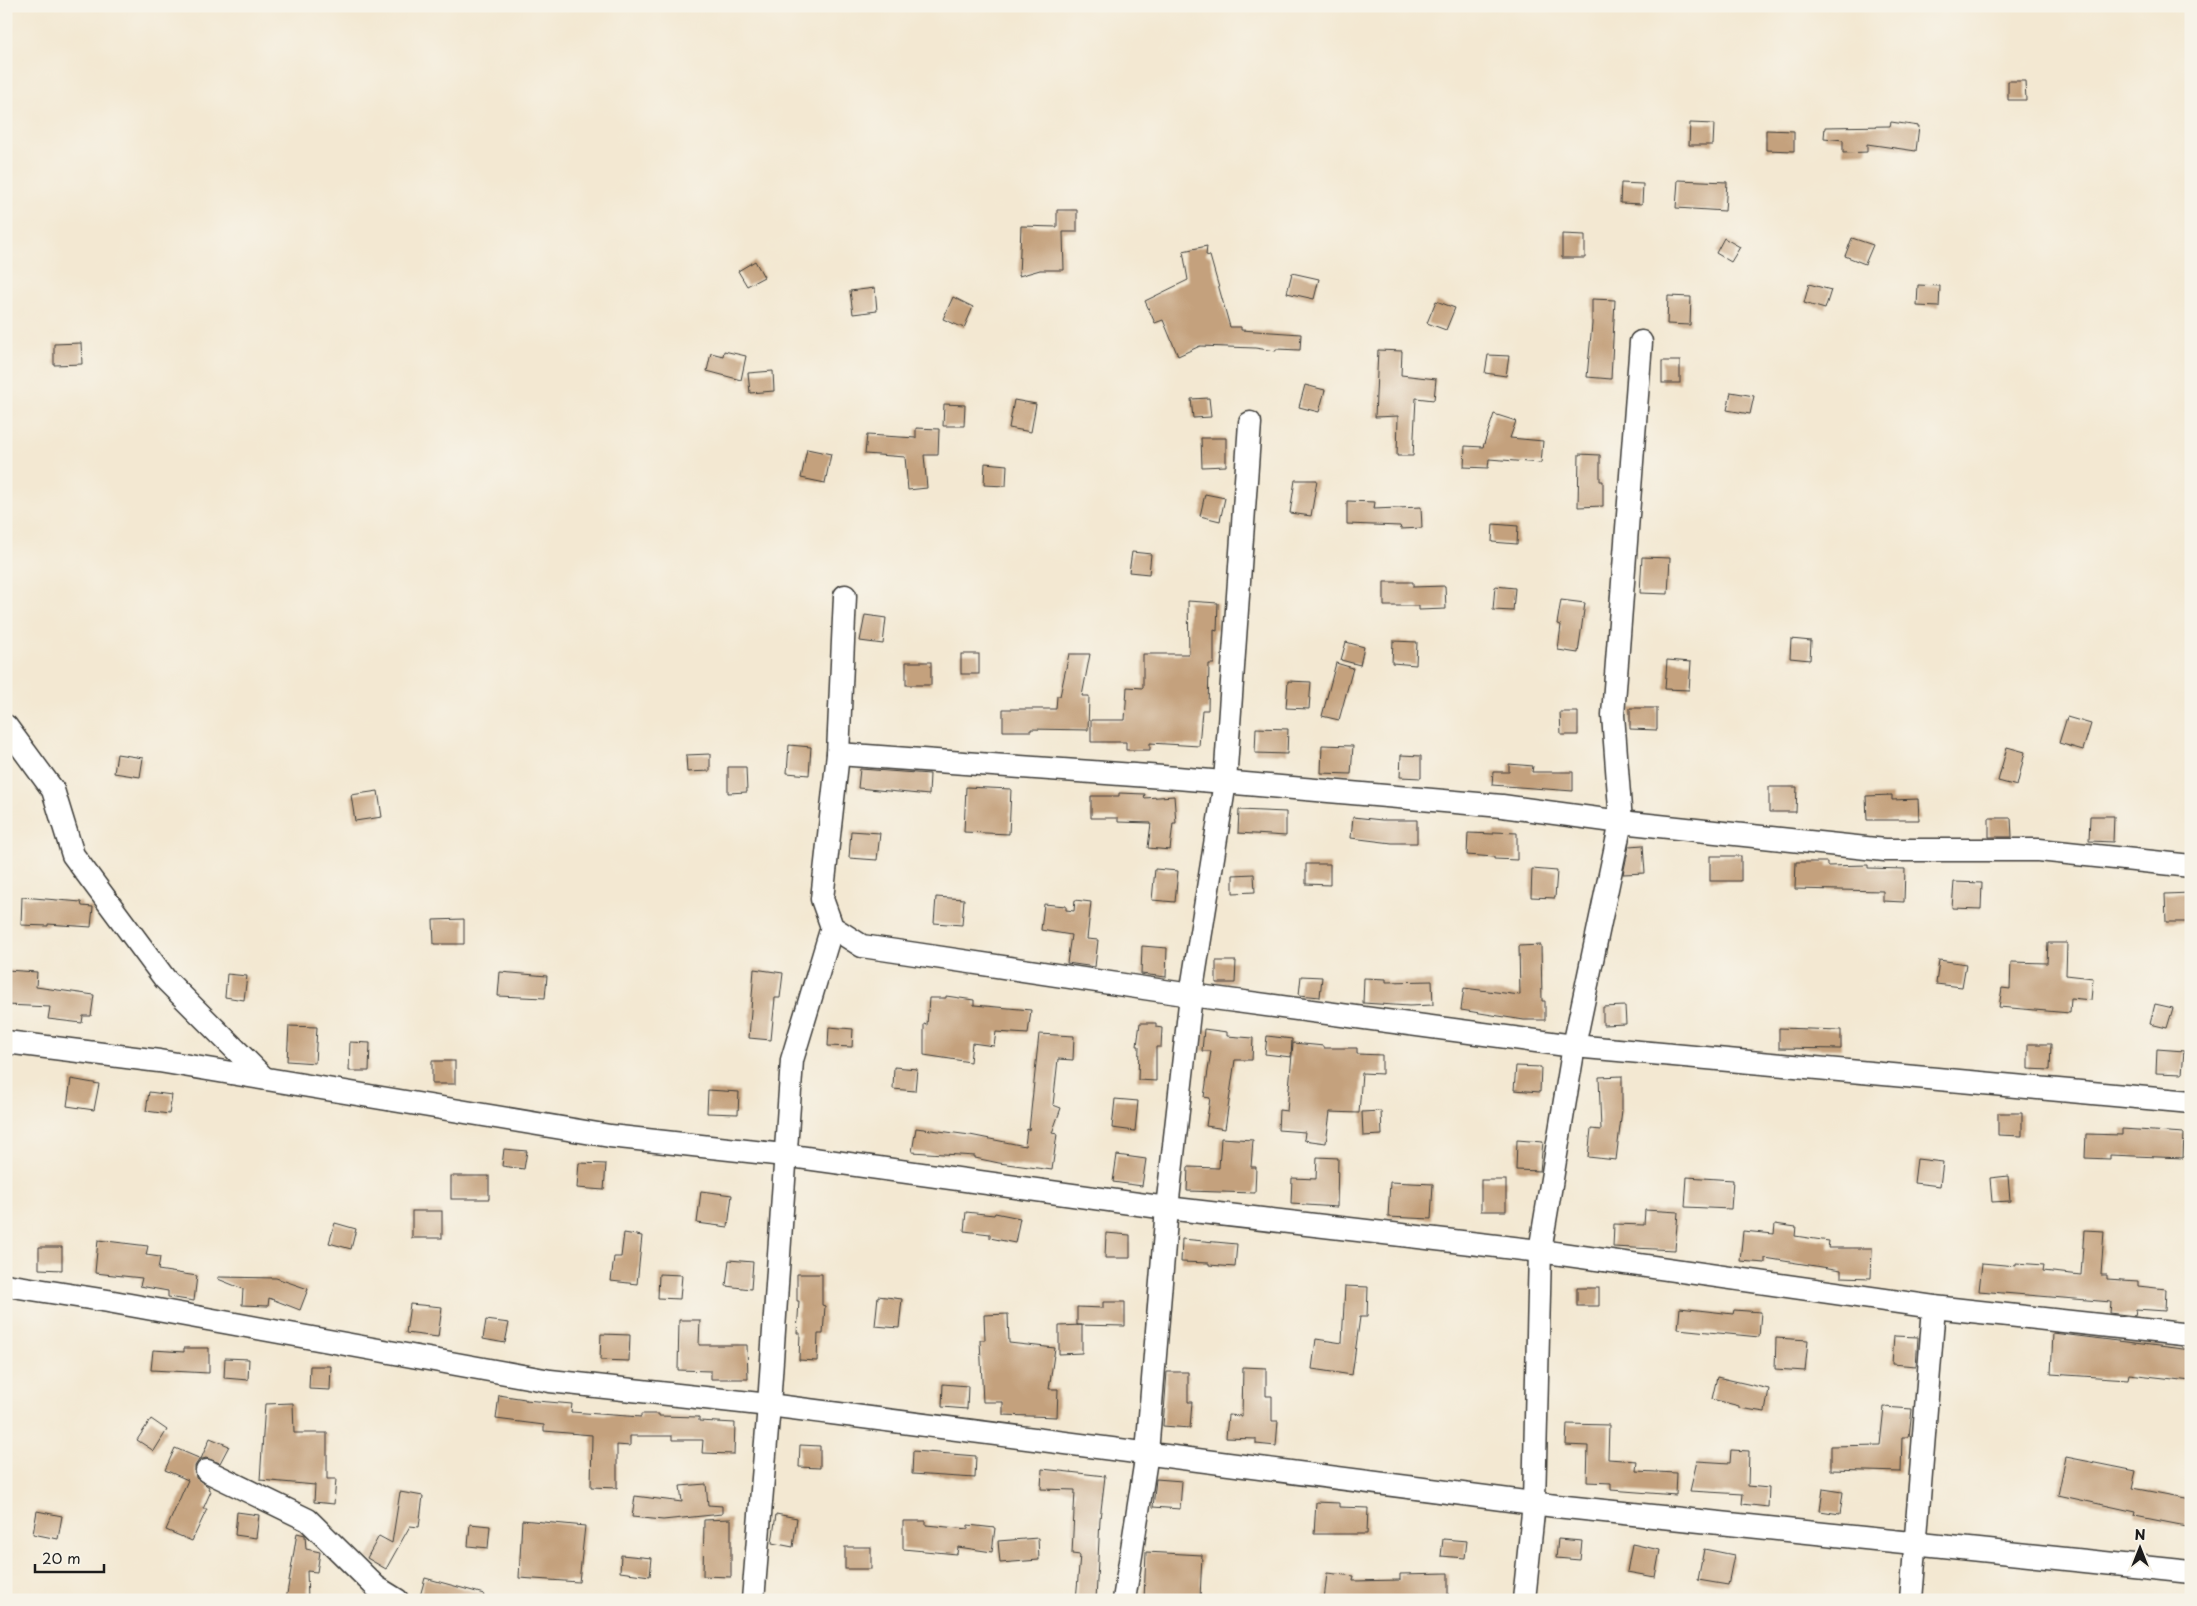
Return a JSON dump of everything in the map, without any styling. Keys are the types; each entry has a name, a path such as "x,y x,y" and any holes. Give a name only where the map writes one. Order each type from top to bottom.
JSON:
{"street":[{"path":"1524,1600 1534,1504 1540,1251 1574,1046 1621,822 1613,715 1641,342"},
{"path":"1124,1600 1147,1453 1167,1208 1191,995 1225,782 1250,423"},
{"path":"753,1600 769,1405 784,1155 792,1060 832,927 822,898 838,754 845,596"},
{"path":"6,726 53,790 72,855 166,979 264,1078"},
{"path":"838,754 1225,782 1502,806 1621,822 1884,850 2039,850 2191,866"},
{"path":"832,927 862,946 1191,995 1574,1046 2191,1102"},
{"path":"6,1042 159,1061 610,1136 784,1155 1167,1208 1540,1251 1934,1307 2191,1335"},
{"path":"6,1286 108,1300 550,1380 769,1405 1534,1504 2191,1572"},
{"path":"1911,1600 1934,1307"},
{"path":"207,1470 308,1520 376,1586 397,1600"}],"building":[{"path":"2008,81 2025,81 2026,100 2008,100"},
{"path":"1891,122 1919,126 1916,151 1867,144 1867,152 1843,153 1843,140 1824,138 1825,127 1890,126"},
{"path":"1690,123 1714,124 1713,145 1689,145"},
{"path":"1766,130 1794,131 1794,151 1766,150"},
{"path":"1678,180 1727,182 1725,211 1676,208"},
{"path":"1621,183 1643,184 1642,204 1620,203"},
{"path":"1057,210 1077,210 1077,232 1063,232 1064,270 1040,270 1019,276 1021,226 1057,227"},
{"path":"1562,234 1585,235 1585,258 1562,258"},
{"path":"1724,238 1740,247 1731,262 1716,253"},
{"path":"1852,238 1873,245 1865,264 1845,256"},
{"path":"1207,246 1206,255 1210,256 1230,327 1241,327 1241,330 1301,334 1300,350 1276,349 1276,351 1255,348 1200,346 1178,356 1163,320 1155,323 1145,301 1188,280 1183,251"},
{"path":"755,261 764,277 747,286 738,271"},
{"path":"1292,273 1319,279 1314,299 1287,293"},
{"path":"1809,284 1831,290 1825,309 1804,303"},
{"path":"1918,285 1940,286 1939,307 1917,306"},
{"path":"875,288 877,311 853,314 850,291"},
{"path":"1668,296 1691,297 1690,325 1667,324"},
{"path":"953,297 973,307 964,328 943,319"},
{"path":"1592,299 1615,300 1611,379 1587,377 1592,324"},
{"path":"1436,301 1455,308 1446,330 1427,323"},
{"path":"81,343 82,364 54,365 54,344"},
{"path":"1378,350 1402,351 1401,375 1436,379 1434,400 1416,398 1413,456 1397,456 1398,416 1375,417"},
{"path":"724,351 746,356 741,380 707,371 711,353 723,356"},
{"path":"1488,355 1509,356 1506,376 1485,373"},
{"path":"1662,361 1680,361 1680,383 1662,383"},
{"path":"773,371 774,391 750,393 748,373"},
{"path":"1305,385 1325,390 1319,412 1299,407"},
{"path":"1731,392 1754,396 1750,414 1727,410"},
{"path":"1209,398 1211,417 1193,418 1191,399"},
{"path":"1014,400 1036,404 1031,432 1009,428"},
{"path":"944,404 965,405 964,426 943,426"},
{"path":"1494,414 1516,421 1510,438 1543,441 1541,463 1489,459 1488,468 1464,467 1465,446 1483,447"},
{"path":"916,428 939,429 938,455 924,455 927,488 908,490 905,457 865,454 867,435 916,438"},
{"path":"1201,438 1226,438 1226,466 1202,467"},
{"path":"807,449 831,454 825,483 801,478"},
{"path":"1579,454 1600,455 1600,481 1603,481 1603,506 1578,507"},
{"path":"985,463 1007,465 1006,486 984,485"},
{"path":"1295,480 1317,480 1311,516 1290,513"},
{"path":"1205,494 1225,498 1220,521 1200,516"},
{"path":"1347,501 1375,502 1374,509 1421,507 1422,528 1401,529 1400,526 1347,524"},
{"path":"1493,524 1518,526 1517,544 1492,542"},
{"path":"1132,552 1151,554 1149,574 1129,572"},
{"path":"1642,557 1670,558 1668,594 1640,593"},
{"path":"1384,582 1413,582 1413,587 1445,586 1446,609 1419,610 1419,606 1384,606"},
{"path":"1495,586 1515,588 1513,611 1493,610"},
{"path":"1561,600 1585,603 1578,653 1558,650 1561,625 1557,624"},
{"path":"1188,601 1218,603 1217,631 1214,630 1214,664 1209,664 1208,710 1202,710 1199,746 1150,743 1150,750 1126,750 1126,742 1091,742 1091,720 1125,720 1127,687 1143,688 1143,654 1189,654"},
{"path":"865,615 886,618 883,644 860,641"},
{"path":"1791,639 1811,641 1810,660 1790,658"},
{"path":"1393,641 1417,642 1416,665 1392,663"},
{"path":"1346,642 1364,647 1360,665 1341,660"},
{"path":"961,654 979,654 979,674 961,674"},
{"path":"1069,654 1090,654 1082,696 1089,696 1088,730 1031,729 1031,731 1003,731 1003,709 1056,709 1057,696 1060,696"},
{"path":"1667,660 1691,662 1689,690 1665,689"},
{"path":"906,662 931,662 931,685 906,685"},
{"path":"1336,663 1353,668 1339,720 1322,716"},
{"path":"1288,681 1311,682 1309,709 1286,708"},
{"path":"1630,708 1657,708 1657,730 1630,729"},
{"path":"1560,712 1578,712 1578,735 1561,735"},
{"path":"2067,717 2091,724 2083,750 2059,743"},
{"path":"1256,728 1288,729 1287,754 1255,753"},
{"path":"789,745 811,747 809,775 787,773"},
{"path":"1322,745 1353,746 1351,774 1321,773"},
{"path":"2007,747 2025,752 2017,786 1998,781"},
{"path":"117,754 143,758 140,777 114,773"},
{"path":"710,754 710,771 687,772 686,755"},
{"path":"1401,755 1421,756 1421,778 1400,777"},
{"path":"1509,764 1533,766 1532,772 1573,772 1573,791 1492,785 1493,772 1509,772"},
{"path":"728,767 746,767 747,792 728,793"},
{"path":"860,769 930,774 929,795 858,788"},
{"path":"966,787 1011,789 1009,834 964,832"},
{"path":"1769,787 1797,787 1796,812 1769,812"},
{"path":"378,791 382,817 355,821 351,795"},
{"path":"1119,793 1145,794 1144,798 1174,796 1176,823 1173,823 1170,850 1148,848 1151,823 1118,822 1118,818 1091,818 1091,796 1119,796"},
{"path":"1892,795 1892,800 1918,799 1919,820 1867,820 1866,796"},
{"path":"1239,810 1286,812 1286,836 1238,833"},
{"path":"2090,816 2114,816 2113,842 2089,841"},
{"path":"1353,817 1382,820 1417,820 1417,843 1392,843 1351,838"},
{"path":"1989,818 2011,818 2012,837 1989,837"},
{"path":"851,831 880,833 877,860 849,858"},
{"path":"1494,832 1517,833 1517,860 1467,855 1468,833 1494,834"},
{"path":"1643,845 1645,873 1623,874 1629,846"},
{"path":"1710,856 1741,856 1741,881 1710,881"},
{"path":"1796,862 1827,862 1827,866 1868,865 1868,868 1905,869 1904,902 1883,901 1883,891 1795,889"},
{"path":"1306,864 1330,864 1330,885 1306,884"},
{"path":"1155,869 1178,871 1175,902 1152,900"},
{"path":"1532,869 1557,871 1555,898 1531,897"},
{"path":"1254,874 1255,892 1233,893 1233,875"},
{"path":"1954,882 1982,883 1981,909 1952,908"},
{"path":"2191,893 2191,922 2166,922 2165,894"},
{"path":"22,897 81,902 82,906 93,907 91,927 48,924 48,926 21,925"},
{"path":"936,897 964,899 962,925 934,923"},
{"path":"1075,900 1091,902 1087,939 1098,940 1095,967 1067,963 1071,935 1041,930 1044,904 1066,906 1066,910 1074,911"},
{"path":"464,919 464,944 434,944 433,920"},
{"path":"2048,943 2067,943 2066,975 2093,978 2091,1000 2071,998 2070,1013 1999,1007 2002,988 2010,989 2011,962 2047,963"},
{"path":"1541,945 1542,1001 1545,1001 1545,1020 1524,1020 1461,1010 1464,988 1520,995 1519,946"},
{"path":"1142,946 1167,948 1166,977 1141,974"},
{"path":"1939,960 1966,964 1962,987 1936,984"},
{"path":"1216,961 1236,961 1235,983 1216,983"},
{"path":"754,969 783,973 780,998 775,998 771,1040 749,1038"},
{"path":"6,970 37,972 36,987 94,995 91,1016 83,1016 82,1023 48,1019 50,1007 6,1005"},
{"path":"500,972 547,976 545,998 498,996"},
{"path":"227,974 247,976 244,1000 225,997"},
{"path":"1301,976 1322,977 1320,997 1299,995"},
{"path":"1364,978 1386,979 1386,982 1432,981 1433,1005 1409,1006 1363,1003"},
{"path":"946,996 974,1000 974,1005 1031,1010 1028,1034 996,1032 994,1046 972,1043 970,1062 924,1055 924,1024 927,1025 929,998 946,998"},
{"path":"2155,1004 2173,1008 2167,1028 2150,1024"},
{"path":"1625,1006 1626,1024 1603,1025 1603,1007"},
{"path":"1140,1023 1156,1023 1156,1027 1162,1028 1161,1047 1156,1047 1156,1081 1138,1080 1139,1046 1137,1046"},
{"path":"289,1026 317,1027 315,1063 287,1061"},
{"path":"829,1027 853,1029 852,1047 828,1046"},
{"path":"1779,1028 1841,1030 1841,1049 1779,1048"},
{"path":"1204,1029 1227,1032 1227,1036 1253,1038 1252,1060 1235,1060 1225,1129 1206,1126 1210,1098 1204,1097 1211,1051 1202,1051"},
{"path":"1039,1034 1074,1036 1073,1060 1058,1059 1053,1105 1061,1108 1052,1133 1057,1134 1052,1170 999,1163 975,1158 975,1156 912,1152 916,1128 970,1135 1025,1146 1027,1129 1029,1130"},
{"path":"1267,1036 1292,1039 1291,1057 1265,1054"},
{"path":"350,1042 370,1043 369,1071 349,1071"},
{"path":"1293,1043 1324,1046 1324,1048 1357,1048 1357,1054 1382,1055 1382,1074 1362,1073 1359,1113 1330,1112 1326,1143 1304,1140 1305,1132 1278,1130 1279,1110 1287,1111"},
{"path":"2028,1044 2051,1044 2050,1070 2028,1069"},
{"path":"2157,1049 2184,1051 2182,1074 2156,1073"},
{"path":"432,1061 455,1061 455,1084 432,1084"},
{"path":"1516,1066 1541,1067 1540,1092 1514,1090"},
{"path":"894,1067 917,1069 915,1091 893,1089"},
{"path":"1622,1076 1622,1110 1616,1160 1588,1157 1591,1129 1601,1130 1599,1077"},
{"path":"71,1079 99,1084 94,1110 67,1106"},
{"path":"708,1090 739,1092 738,1114 707,1113"},
{"path":"149,1092 172,1095 169,1114 146,1111"},
{"path":"1115,1099 1138,1101 1135,1131 1112,1128"},
{"path":"1381,1111 1382,1135 1363,1136 1362,1112"},
{"path":"1998,1113 2022,1113 2022,1136 1998,1135"},
{"path":"2122,1129 2184,1133 2183,1158 2110,1155 2110,1159 2085,1158 2086,1134 2122,1135"},
{"path":"1221,1138 1253,1140 1251,1167 1256,1167 1255,1193 1187,1191 1188,1167 1219,1168"},
{"path":"1517,1140 1543,1142 1540,1171 1516,1170"},
{"path":"504,1149 527,1151 524,1169 502,1166"},
{"path":"1117,1155 1146,1159 1142,1186 1113,1182"},
{"path":"1317,1157 1338,1158 1337,1207 1291,1204 1292,1178 1316,1179"},
{"path":"1917,1159 1943,1162 1940,1186 1914,1183"},
{"path":"579,1163 606,1164 604,1190 577,1188"},
{"path":"451,1176 489,1176 489,1199 451,1199"},
{"path":"2008,1176 2010,1201 1992,1202 1990,1178"},
{"path":"1687,1177 1733,1180 1731,1209 1685,1207"},
{"path":"1481,1180 1506,1180 1506,1211 1481,1211"},
{"path":"1390,1182 1433,1184 1431,1219 1388,1217"},
{"path":"701,1191 732,1195 728,1227 697,1223"},
{"path":"1645,1210 1678,1212 1675,1250 1613,1247 1614,1224 1644,1225"},
{"path":"412,1211 442,1211 442,1238 412,1238"},
{"path":"966,1212 994,1215 995,1213 1020,1218 1015,1243 990,1238 990,1234 964,1231"},
{"path":"335,1223 356,1229 351,1249 329,1243"},
{"path":"1775,1224 1796,1227 1795,1236 1829,1241 1828,1248 1872,1248 1871,1278 1841,1277 1841,1270 1765,1258 1765,1263 1740,1261 1743,1231 1774,1234"},
{"path":"2084,1230 2104,1231 2101,1275 2107,1275 2107,1279 2138,1281 2138,1286 2166,1289 2165,1311 2136,1309 2135,1316 2110,1313 2111,1302 1979,1291 1982,1263 2016,1266 2016,1263 2044,1265 2043,1271 2081,1275"},
{"path":"624,1233 642,1236 637,1284 611,1281 614,1257 621,1257"},
{"path":"1106,1233 1130,1235 1130,1258 1105,1258"},
{"path":"1182,1239 1237,1244 1235,1267 1209,1265 1209,1263 1181,1262"},
{"path":"98,1240 148,1246 146,1255 160,1257 158,1270 197,1276 194,1301 168,1297 168,1291 140,1286 142,1278 95,1273"},
{"path":"39,1247 62,1247 62,1270 39,1269"},
{"path":"729,1260 753,1262 751,1289 726,1286"},
{"path":"659,1274 682,1275 680,1299 658,1298"},
{"path":"797,1274 822,1274 822,1305 825,1306 823,1334 818,1334 817,1361 799,1360 800,1333 797,1333 799,1301 797,1301"},
{"path":"218,1277 276,1278 308,1289 300,1310 269,1298 268,1306 242,1305 243,1289 218,1279"},
{"path":"1345,1286 1368,1287 1367,1317 1360,1317 1352,1375 1312,1369 1316,1339 1342,1343"},
{"path":"1577,1288 1599,1288 1599,1306 1577,1306"},
{"path":"878,1296 902,1299 899,1328 875,1326"},
{"path":"1103,1302 1125,1302 1125,1326 1077,1325 1077,1307 1103,1308"},
{"path":"410,1304 442,1307 438,1337 406,1333"},
{"path":"1680,1308 1733,1314 1734,1310 1761,1312 1759,1337 1678,1329"},
{"path":"1008,1314 1009,1343 1055,1348 1049,1389 1058,1389 1057,1417 1003,1415 1003,1402 983,1402 980,1340 985,1340 984,1315"},
{"path":"486,1320 509,1323 505,1343 483,1339"},
{"path":"679,1320 700,1320 699,1345 747,1345 748,1379 711,1379 711,1371 678,1370"},
{"path":"1082,1325 1082,1353 1059,1354 1059,1326"},
{"path":"2053,1333 2191,1350 2191,1381 2129,1374 2128,1379 2051,1374"},
{"path":"601,1334 630,1335 629,1361 600,1360"},
{"path":"1894,1336 1918,1337 1916,1366 1892,1364"},
{"path":"1776,1338 1808,1340 1805,1371 1775,1369"},
{"path":"184,1348 209,1348 209,1373 151,1370 153,1350 184,1352"},
{"path":"225,1358 249,1359 248,1380 224,1378"},
{"path":"310,1366 331,1366 330,1390 309,1389"},
{"path":"1243,1367 1266,1368 1266,1396 1272,1396 1272,1421 1278,1421 1276,1446 1256,1444 1256,1439 1226,1438 1228,1415 1242,1416"},
{"path":"1167,1372 1188,1372 1188,1402 1192,1402 1190,1428 1163,1426"},
{"path":"1717,1377 1769,1389 1765,1412 1739,1408 1739,1406 1712,1399"},
{"path":"943,1384 968,1386 967,1409 942,1407"},
{"path":"499,1395 525,1400 572,1404 571,1412 641,1417 641,1414 659,1414 659,1416 699,1417 699,1421 735,1423 734,1454 702,1453 703,1440 672,1440 672,1436 630,1436 630,1446 617,1445 617,1488 591,1487 592,1435 544,1431 544,1425 496,1419"},
{"path":"293,1403 294,1433 327,1433 327,1479 336,1479 334,1504 314,1502 315,1485 260,1480 265,1404"},
{"path":"1884,1407 1912,1409 1909,1437 1902,1437 1901,1472 1831,1470 1831,1446 1880,1445"},
{"path":"151,1419 167,1430 154,1451 137,1440"},
{"path":"1567,1424 1609,1425 1608,1459 1637,1461 1636,1471 1677,1473 1676,1495 1611,1490 1611,1483 1587,1482 1588,1446 1566,1445"},
{"path":"210,1438 229,1446 220,1463 206,1458 199,1460 195,1466 196,1478 209,1487 208,1489 211,1491 203,1509 207,1509 192,1541 166,1530 188,1480 165,1470 175,1448 201,1459"},
{"path":"800,1445 820,1446 820,1468 799,1467"},
{"path":"1731,1450 1749,1451 1748,1486 1769,1488 1768,1507 1742,1504 1743,1494 1690,1491 1697,1461 1730,1463"},
{"path":"913,1451 976,1456 975,1478 912,1474"},
{"path":"2066,1457 2136,1471 2132,1488 2191,1499 2191,1527 2135,1516 2136,1512 2058,1495"},
{"path":"1042,1469 1105,1476 1100,1519 1096,1600 1076,1600 1080,1555 1072,1554 1075,1490 1041,1489"},
{"path":"1156,1479 1182,1481 1180,1509 1153,1507"},
{"path":"706,1484 708,1505 722,1506 722,1514 663,1520 632,1517 635,1496 682,1502 680,1486"},
{"path":"1823,1489 1843,1492 1840,1514 1820,1511"},
{"path":"400,1492 423,1496 419,1527 410,1526 386,1569 367,1558 379,1536 392,1543"},
{"path":"1316,1502 1339,1503 1339,1507 1368,1508 1367,1534 1314,1534"},
{"path":"37,1511 62,1516 58,1539 33,1534"},
{"path":"237,1512 259,1515 256,1538 235,1535"},
{"path":"776,1514 797,1518 793,1547 772,1543"},
{"path":"731,1519 731,1577 703,1576 704,1520"},
{"path":"522,1520 585,1526 579,1582 519,1578"},
{"path":"903,1521 926,1521 926,1525 968,1529 968,1525 995,1528 992,1552 958,1547 957,1554 903,1549"},
{"path":"470,1524 490,1526 488,1548 468,1546"},
{"path":"297,1533 305,1535 306,1549 320,1552 317,1572 307,1571 308,1600 286,1600"},
{"path":"1038,1538 1039,1560 1000,1563 998,1541"},
{"path":"1443,1539 1467,1541 1465,1558 1441,1556"},
{"path":"1558,1539 1582,1541 1580,1560 1556,1558"},
{"path":"1632,1544 1660,1550 1655,1577 1627,1572"},
{"path":"845,1547 871,1547 871,1569 845,1569"},
{"path":"1704,1549 1734,1555 1728,1585 1698,1580"},
{"path":"1146,1552 1202,1555 1200,1598 1164,1597 1163,1600 1144,1600"},
{"path":"621,1555 652,1558 650,1576 620,1572"},
{"path":"1327,1573 1354,1576 1353,1581 1400,1580 1400,1574 1448,1573 1448,1600 1324,1600"},
{"path":"425,1578 484,1594 483,1600 419,1600"}]}
